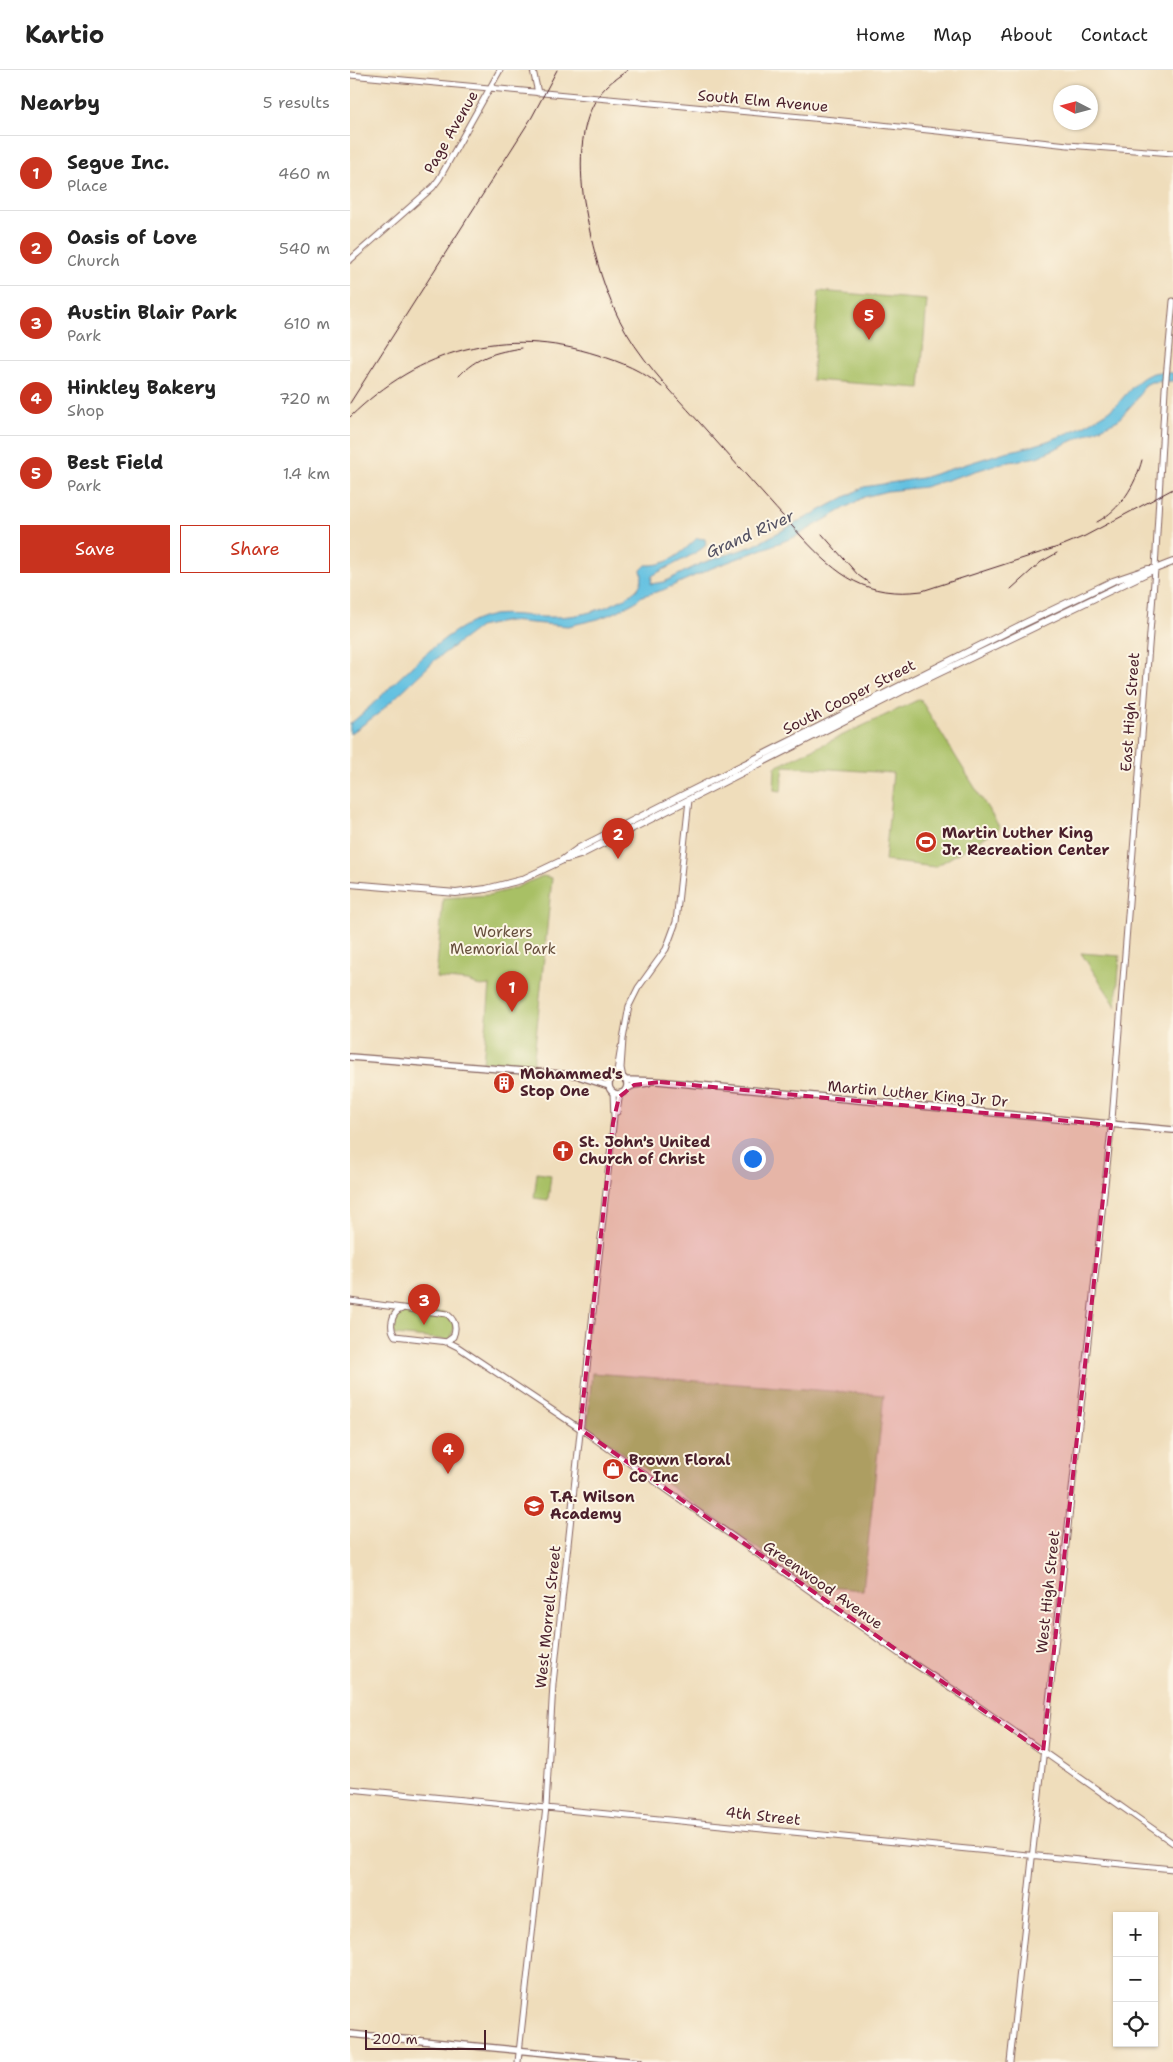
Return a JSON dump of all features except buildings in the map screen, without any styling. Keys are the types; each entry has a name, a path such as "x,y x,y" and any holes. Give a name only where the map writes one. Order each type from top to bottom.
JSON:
{"main road":[{"name":"South Cooper Street","path":"350,884 439,893 478,891 521,880 561,861 580,855 912,686 1173,562"},
{"name":"South Cooper Street","path":"561,861 578,848 1070,601 1113,582 1148,569 1155,569"},
{"path":"689,792 689,800"},
{"path":"350,1057 577,1076 614,1077 624,1079 627,1084 623,1091 613,1092 608,1086 577,1076"},
{"path":"608,1086 614,1077"},
{"name":"Martin Luther King Jr Dr","path":"624,1079 1173,1130"},
{"name":"Martin Luther King Jr Dr","path":"623,1091 634,1084 660,1082"},
{"path":"350,2034 639,2062"}],"street":[{"name":"Page Avenue","path":"350,260 433,187 500,70"},
{"path":"533,70 538,93"},
{"name":"South Elm Avenue","path":"350,75 1173,153"},
{"name":"East High Street","path":"1111,1125 1155,569 1165,389 1173,300"},
{"path":"624,1079 621,1068 623,1039 631,1001 666,949 675,928 689,800"},
{"path":"614,1077 623,1039"},
{"path":"614,1117 623,1091"},
{"path":"613,1092 614,1117"},
{"name":"West Morrell Street","path":"518,2062 546,1807 553,1684 614,1117"},
{"name":"West High Street","path":"1010,2062 1111,1125"},
{"path":"350,1301 447,1314 453,1319 455,1326 454,1341 458,1347"},
{"path":"389,1306 393,1316"},
{"path":"393,1316 396,1311 402,1309"},
{"name":"Greenwood Avenue","path":"393,1316 392,1330 397,1337 445,1342 458,1347 580,1429 904,1658 1173,1842"},
{"path":"445,1342 450,1340 454,1334"},
{"name":"4th Street","path":"350,1789 1173,1869"}],"highlighted area":[{"path":"660,1082 1111,1125 1043,1752 580,1429 613,1123 619,1097 634,1085"}],"green space":[{"path":"819,291 927,300 920,388 812,380"},
{"path":"920,699 1000,828 935,867 885,861 893,773 784,766 781,791 774,790 775,767"},
{"name":"Workers Memorial Park","path":"543,876 552,878 533,1067 483,1062 490,985 479,986 468,981 436,978 443,898 489,895 512,889"},
{"path":"1081,953 1120,956 1116,1007 1114,1003"},
{"path":"537,1173 551,1175 548,1200 534,1198"},
{"path":"399,1309 445,1313 455,1326 450,1340 394,1335 393,1316"},
{"path":"592,1373 884,1395 863,1590 827,1587 820,1593 587,1427"}],"water":[{"name":"Grand River","path":"1159,372 1173,373 1173,381 1151,382 1145,385 1137,399 1118,420 1037,457 998,464 924,487 887,491 864,497 795,537 712,568 663,590 642,596 616,612 598,619 568,626 508,621 479,627 435,660 379,713 350,734 350,724 418,661 455,631 475,621 500,614 564,617 604,608 623,599 638,588 642,580 641,570 646,565 654,565 674,558 697,538 705,539 706,545 652,576 651,584 664,582 702,563 753,546 864,487 922,478 1059,437 1109,411 1137,382"}],"railway":[{"path":"350,403 532,117 557,70"},
{"path":"628,70 609,84 597,98 590,111 586,125 581,156 582,187 590,231 601,275 612,303 635,346 665,385 815,551 841,573 854,581 885,591 922,591 1061,546 1085,536 1173,489"},
{"path":"350,417 405,374 434,360 465,349 497,344 529,342 563,346 598,355 632,368 662,387"},
{"path":"459,376 472,364 487,356 521,348"},
{"path":"1097,522 1106,517 1126,496 1142,460"},
{"path":"822,534 858,575 869,583"},
{"path":"1011,589 1041,562 1057,553"}],"place":[{"name":"Best Field","path":"869,340"},
{"name":"Martin Luther King Jr. Recreation Center","path":"926,842"},
{"name":"Oasis of Love","path":"618,859"},
{"name":"Segue Inc.","path":"512,1012"},
{"name":"Mohammed's Stop One","path":"504,1083"},
{"name":"St. John's United Church of Christ","path":"563,1151"},
{"name":"Austin Blair Park","path":"424,1325"},
{"name":"Brown Floral Co Inc","path":"613,1469"},
{"name":"Hinkley Bakery","path":"448,1474"},
{"name":"T.A. Wilson Academy","path":"534,1506"}]}
